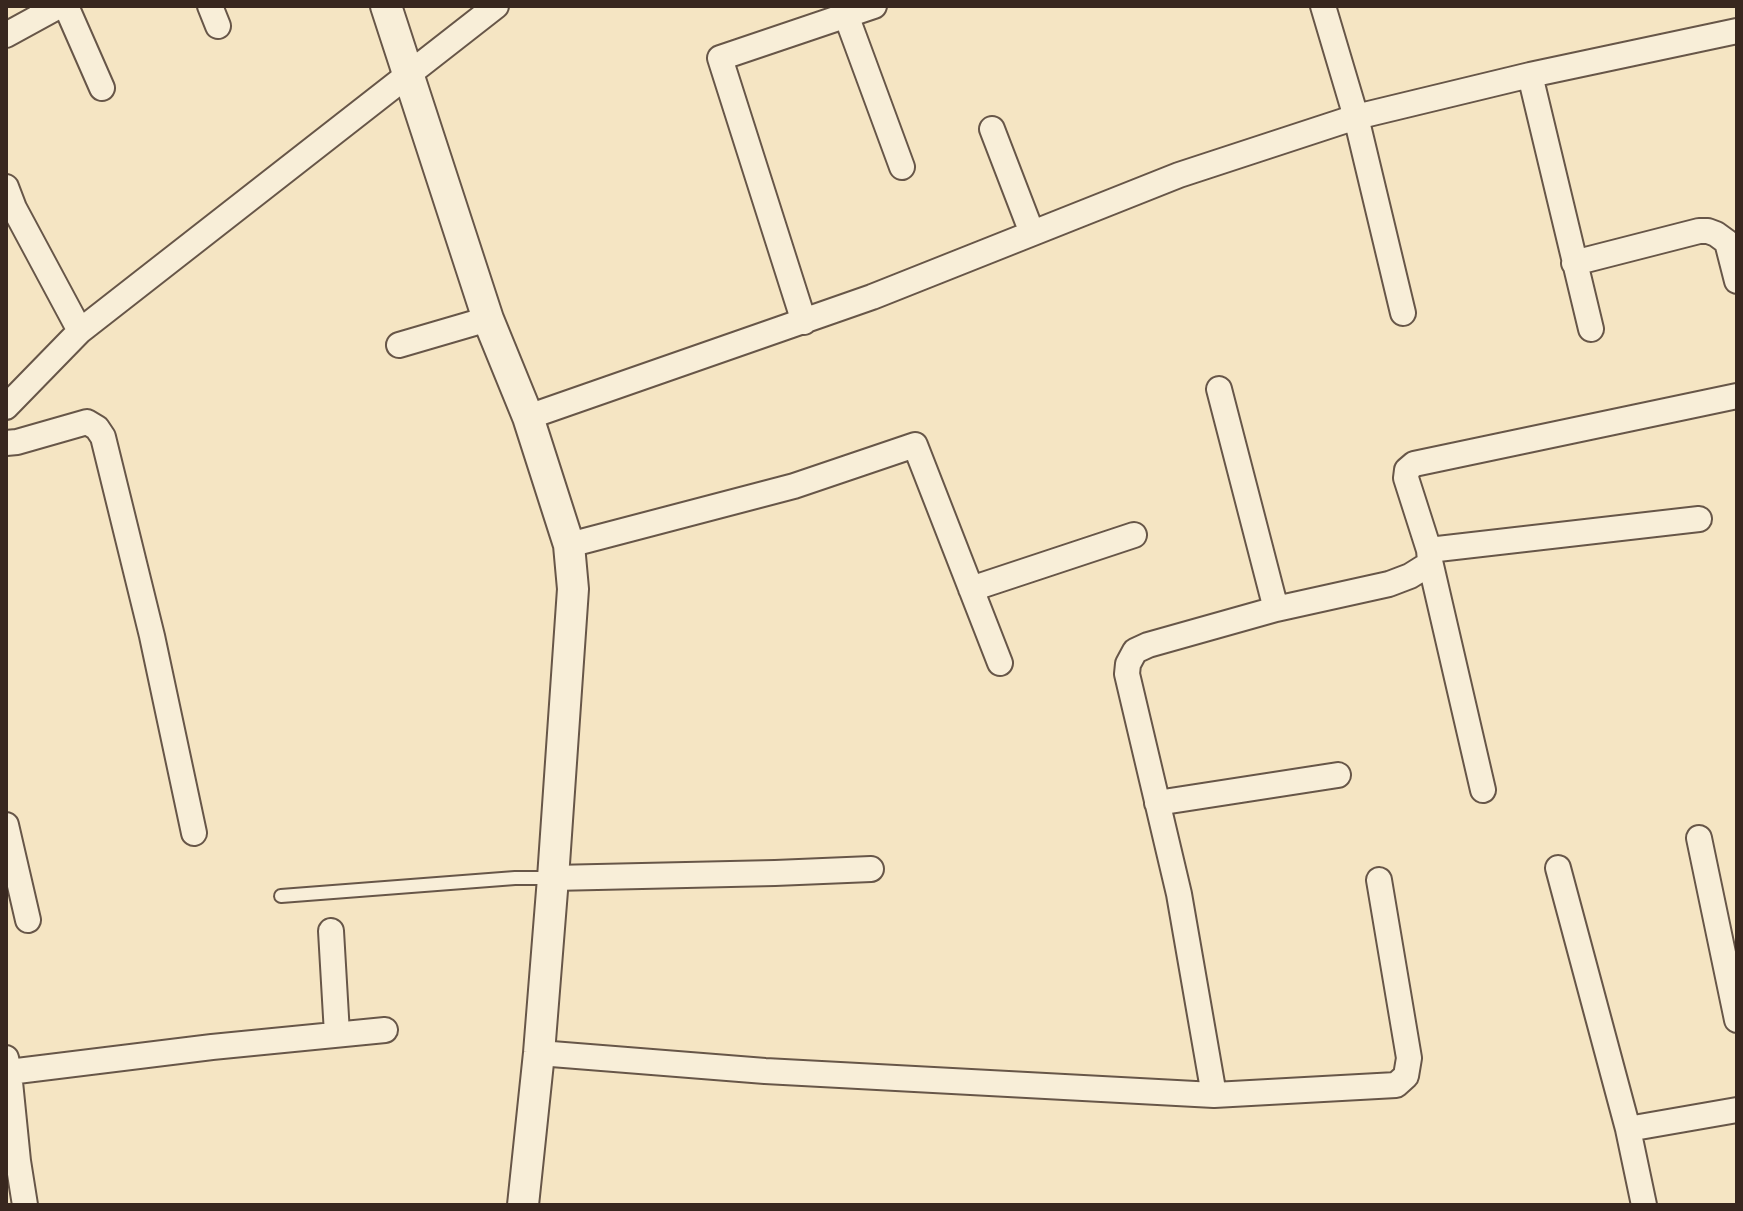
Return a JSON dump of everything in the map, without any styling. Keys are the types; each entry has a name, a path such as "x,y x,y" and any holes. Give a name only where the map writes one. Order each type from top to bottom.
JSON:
{"street":[{"path":"6,35 59,6"},
{"path":"66,6 102,88"},
{"path":"386,6 488,319 528,417 569,545 573,589 553,878 523,1205"},
{"path":"6,407 80,331 496,6"},
{"path":"804,322 720,58 874,6"},
{"path":"1323,6 1356,117 1403,313"},
{"path":"846,15 902,167"},
{"path":"528,417 872,297 1179,175 1356,117 1530,75 1737,31"},
{"path":"1530,75 1591,329"},
{"path":"992,129 1032,233"},
{"path":"9,202 80,331"},
{"path":"1574,263 1699,231 1732,240 1737,281"},
{"path":"399,345 488,319"},
{"path":"1219,389 1276,609"},
{"path":"1483,790 1430,555 1406,478 1407,470 1414,464 1737,396"},
{"path":"6,443 87,422 97,428 103,437 152,636 194,833"},
{"path":"569,545 794,486 915,445 1000,663"},
{"path":"1430,555 1699,519"},
{"path":"971,589 1134,535"},
{"path":"1214,1095 1179,894 1127,674 1128,664 1135,651 1148,645 1276,609 1389,584 1426,566 1430,555"},
{"path":"1157,803 1338,775"},
{"path":"6,825 28,920"},
{"path":"1699,838 1737,1020"},
{"path":"1558,868 1628,1129 1644,1205"},
{"path":"553,878 871,869"},
{"path":"539,1053 779,1072 1214,1095 1396,1085 1406,1076 1409,1058 1379,880"},
{"path":"331,931 337,1034"},
{"path":"25,1205 12,1163 8,1065 385,1030"},
{"path":"1628,1129 1737,1110"}],"lane":[{"path":"281,896 515,878 553,878"}]}
